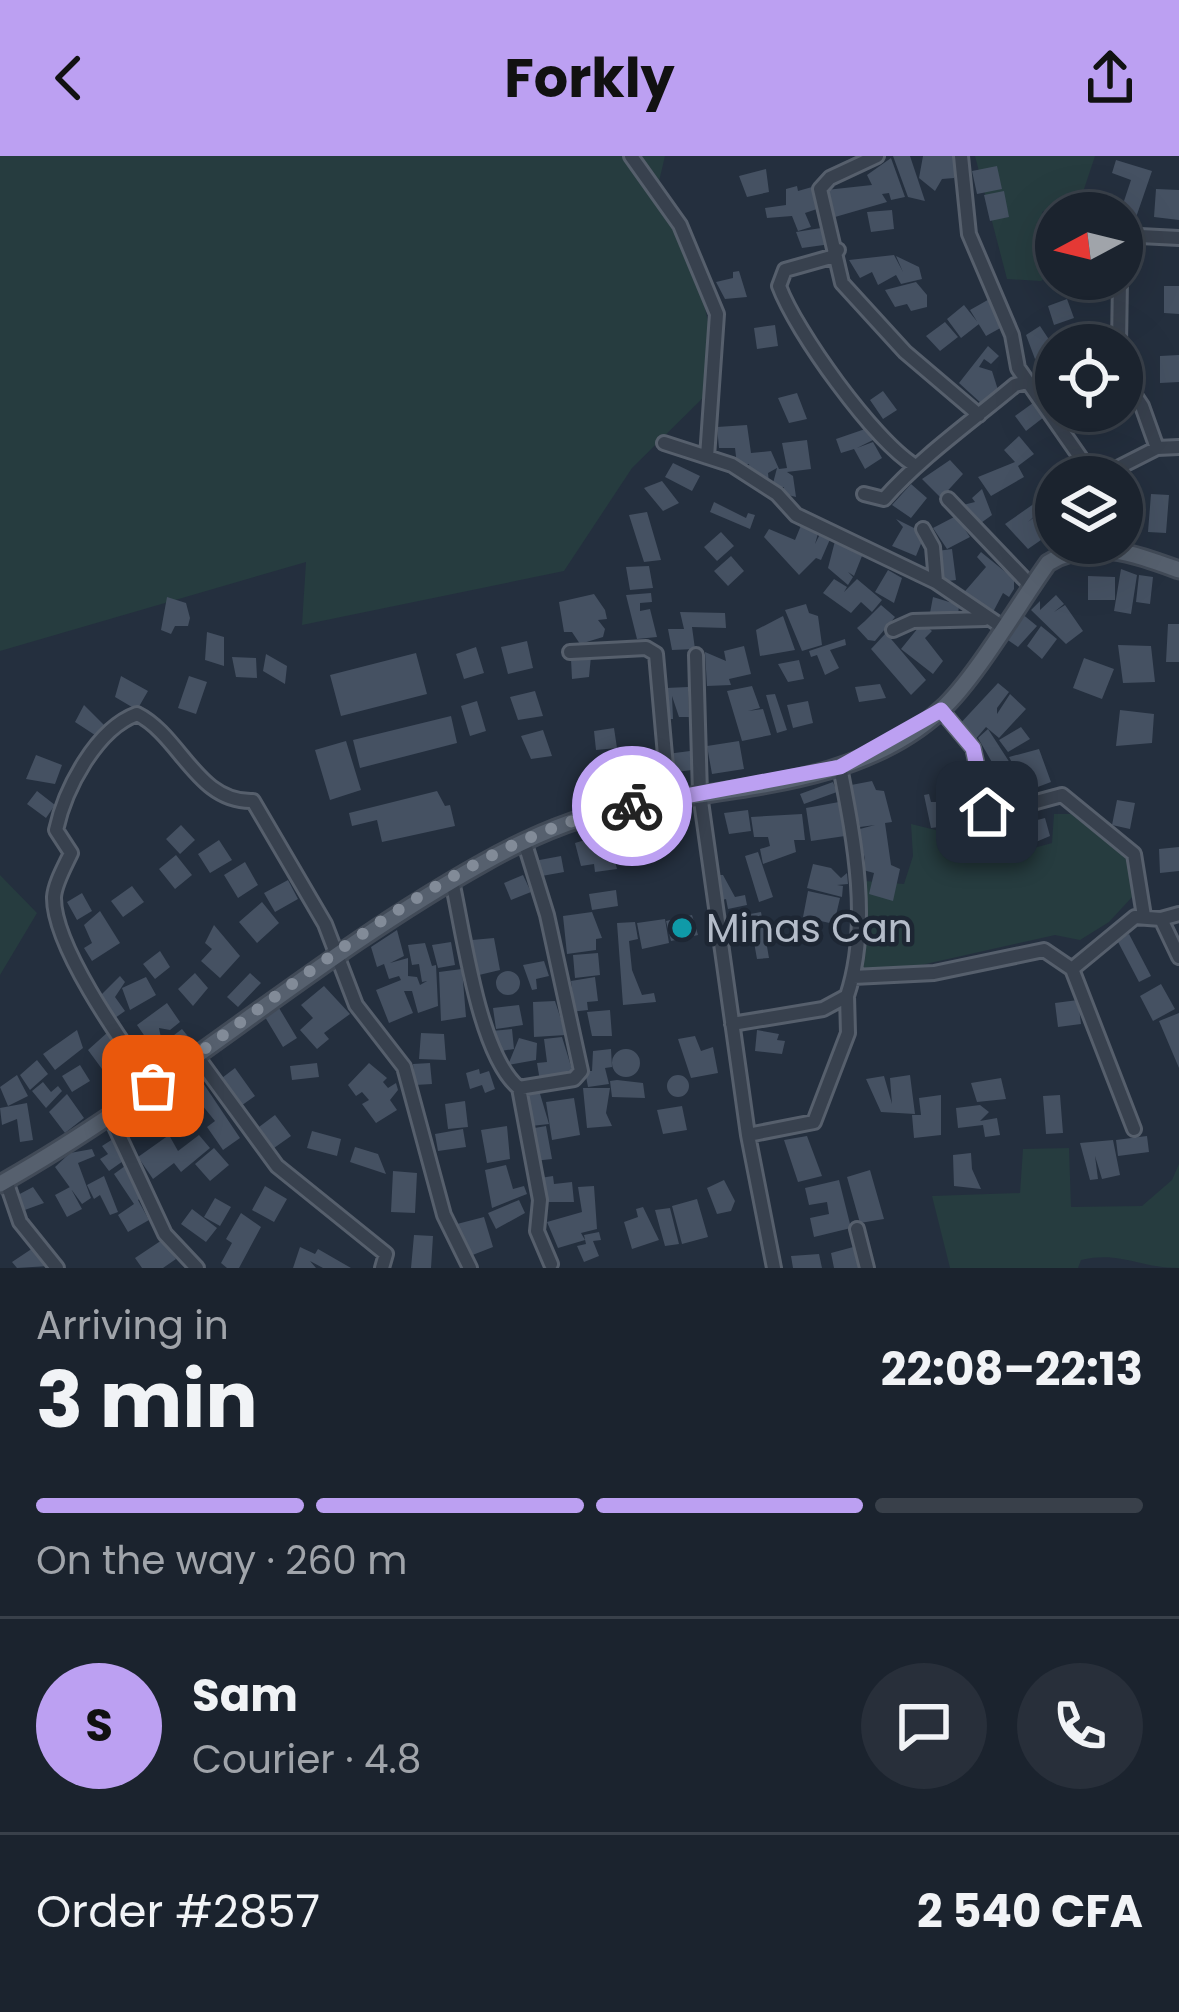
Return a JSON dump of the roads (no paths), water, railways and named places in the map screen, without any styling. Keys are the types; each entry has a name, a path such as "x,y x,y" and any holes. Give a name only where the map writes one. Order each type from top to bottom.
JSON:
{"main road":[{"path":"1143,557 1179,569"},
{"path":"3,1183 110,1116 335,952 524,841 571,822 840,767 941,710 994,622 1047,564"}],"street":[{"path":"631,156 680,225 717,314 707,457"},
{"path":"877,156 830,178 820,189 838,250 842,283 904,352 980,415"},
{"path":"961,156 963,202 975,255 1027,382 1082,456"},
{"path":"1143,236 1179,238"},
{"path":"838,250 831,257 784,270 779,286 869,424 889,449 914,465"},
{"path":"864,494 884,500 914,465 938,453 1015,385 1027,382"},
{"path":"1143,409 1157,448"},
{"path":"664,443 732,465 777,494 796,514 936,582 994,622"},
{"path":"1140,456 1179,446"},
{"path":"948,499 1031,586"},
{"path":"923,529 933,547 936,582"},
{"path":"892,630 913,620 994,622"},
{"path":"570,652 646,648 656,654 669,800"},
{"path":"696,655 700,794 748,1135 774,1268"},
{"path":"941,710 973,748 988,815 1054,795 1069,799 1134,854 1144,916"},
{"path":"153,1086 96,1005 58,918 54,895 71,854 56,830 69,790 124,719 137,714 173,742 187,767 236,800 253,801 335,952 356,1005 404,1067 444,1215 470,1268"},
{"path":"748,1135 814,1122 848,1033 858,860 840,767"},
{"path":"519,1088 574,1079 580,1071 547,915 524,841"},
{"path":"452,881 481,1000 486,1046 519,1088 540,1200 537,1231 551,1264"},
{"path":"1072,969 1126,919 1179,914"},
{"path":"1162,919 1179,957"},
{"path":"853,977 934,973 1043,950 1072,969 1133,1129"},
{"path":"732,1024 823,1009 847,996"},
{"path":"196,1055 277,1166 386,1254 382,1268"},
{"path":"110,1116 165,1234 197,1268"},
{"path":"3,1183 20,1222 58,1268"},
{"path":"857,1229 867,1268"}],"place":[{"name":"Minas Can","path":"682,928"}]}
